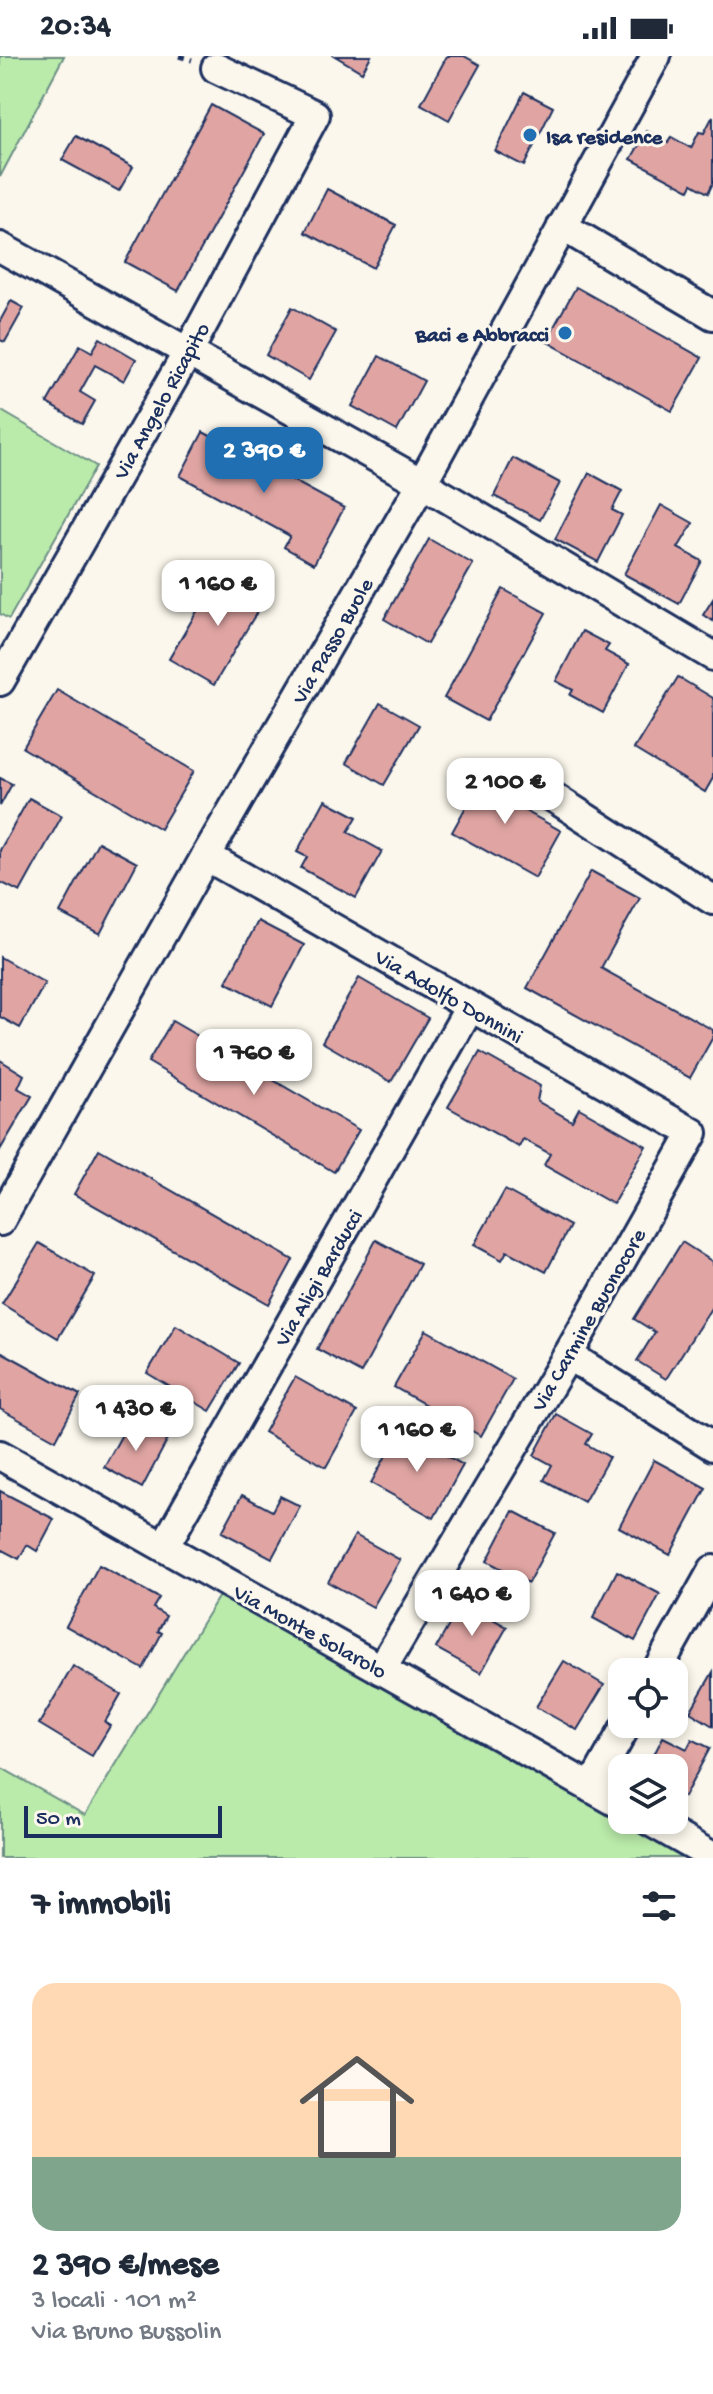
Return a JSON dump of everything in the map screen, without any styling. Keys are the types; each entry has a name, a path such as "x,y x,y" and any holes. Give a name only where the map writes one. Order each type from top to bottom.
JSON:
{"street":[{"name":"Via Passo Buole","path":"0,1221 422,483 656,56"},
{"name":"Via Angelo Ricapito","path":"0,681 188,352 315,115 216,68"},
{"path":"562,226 713,315"},
{"path":"0,247 422,483 713,656"},
{"path":"536,786 713,900"},
{"name":"Via Adolfo Donnini","path":"206,856 693,1133"},
{"name":"Via Aligi Barducci","path":"164,1547 470,1007"},
{"name":"Via Carmine Buonocore","path":"381,1670 568,1355 693,1133"},
{"path":"568,1355 713,1446"},
{"name":"Via Monte Solarolo","path":"0,1455 608,1797"},
{"path":"664,1658 713,1570"},
{"path":"591,1788 619,1738"},
{"path":"673,1834 713,1857"}],"green space":[{"path":"0,56 64,56 0,177"},
{"path":"0,410 96,466 9,619 0,614"},
{"path":"220,1594 608,1814 608,1834 643,1834 685,1858 0,1858 0,1767 85,1815"}],"building":[{"path":"335,56 371,56 362,72"},
{"path":"447,56 464,56 480,65 449,120 421,104"},
{"path":"524,92 553,107 524,166 495,151"},
{"path":"211,105 264,134 178,291 125,262"},
{"path":"713,116 713,183 708,193 692,184 689,190 631,159 647,131 668,143 671,137 691,148 699,132 704,133"},
{"path":"76,136 133,167 119,191 62,160"},
{"path":"327,189 396,225 373,268 305,232"},
{"path":"576,287 702,358 672,411 546,341"},
{"path":"11,301 24,308 5,342 0,340 0,321"},
{"path":"292,307 336,332 309,380 266,355"},
{"path":"100,338 136,359 124,381 95,365 80,392 95,401 82,424 47,403 80,345 92,352"},
{"path":"379,356 424,381 397,431 352,406"},
{"path":"203,432 344,508 314,564 284,547 290,536 180,476"},
{"path":"513,458 560,483 540,520 494,496"},
{"path":"589,473 622,491 612,510 622,515 598,562 555,539"},
{"path":"661,505 693,523 678,548 702,561 679,604 624,574"},
{"path":"429,539 473,564 427,644 384,619"},
{"path":"232,572 268,593 214,685 169,659 213,584 222,589"},
{"path":"503,589 546,613 486,721 444,698"},
{"path":"713,599 713,621 703,615"},
{"path":"582,631 609,645 605,651 629,664 603,713 570,695 573,690 556,681"},
{"path":"678,677 713,698 713,778 705,792 634,749"},
{"path":"57,690 194,771 160,829 23,748"},
{"path":"380,703 419,725 384,785 346,763"},
{"path":"488,767 514,782 504,799 561,831 535,878 452,832"},
{"path":"0,778 12,784 0,806"},
{"path":"29,798 62,816 20,892 0,882 0,850"},
{"path":"325,800 357,817 348,832 382,851 356,898 301,868 307,857 297,852"},
{"path":"98,842 137,863 100,934 60,913"},
{"path":"591,871 640,898 601,968 713,1030 713,1037 690,1078 527,988"},
{"path":"258,921 304,945 272,1006 226,982"},
{"path":"0,957 45,983 20,1028 0,1017"},
{"path":"359,978 428,1018 391,1082 322,1042"},
{"path":"172,1021 359,1130 334,1172 148,1062"},
{"path":"480,1052 540,1086 537,1101 572,1121 579,1108 646,1146 613,1204 544,1165 550,1154 523,1139 519,1147 448,1107"},
{"path":"0,1060 24,1075 18,1088 32,1096 0,1150"},
{"path":"99,1149 293,1260 269,1304 74,1194"},
{"path":"505,1190 570,1226 546,1272 507,1251 502,1260 474,1245"},
{"path":"376,1240 420,1264 361,1373 317,1349"},
{"path":"682,1242 713,1262 713,1305 666,1379 637,1361 655,1332 634,1319"},
{"path":"39,1243 95,1276 58,1338 2,1304"},
{"path":"176,1325 239,1363 210,1411 147,1373"},
{"path":"426,1330 513,1379 481,1436 394,1387"},
{"path":"0,1351 80,1395 56,1440 0,1409"},
{"path":"295,1377 357,1412 326,1467 264,1432"},
{"path":"556,1414 592,1434 586,1444 609,1457 584,1502 544,1480 552,1465 534,1455"},
{"path":"131,1418 168,1439 142,1488 104,1467"},
{"path":"400,1430 463,1465 434,1518 371,1483"},
{"path":"654,1460 706,1488 670,1555 619,1527"},
{"path":"0,1491 54,1519 37,1551 27,1545 19,1559 0,1549"},
{"path":"242,1495 272,1511 280,1496 300,1506 272,1558 222,1532"},
{"path":"513,1511 555,1533 528,1583 487,1561"},
{"path":"355,1535 400,1560 373,1607 328,1582"},
{"path":"99,1565 159,1598 153,1608 166,1616 158,1631 162,1633 143,1669 66,1626"},
{"path":"617,1571 660,1594 635,1641 593,1618"},
{"path":"462,1602 507,1627 481,1673 436,1648"},
{"path":"564,1661 604,1685 577,1730 536,1707"},
{"path":"73,1666 121,1694 105,1722 110,1726 92,1756 39,1724"},
{"path":"713,1672 713,1726 690,1712"},
{"path":"662,1738 687,1749 692,1739 710,1748 688,1789 688,1754 654,1754"}],"place":[{"name":"Isa residence","path":"530,135"},
{"name":"Baci e Abbracci","path":"565,333"}]}
